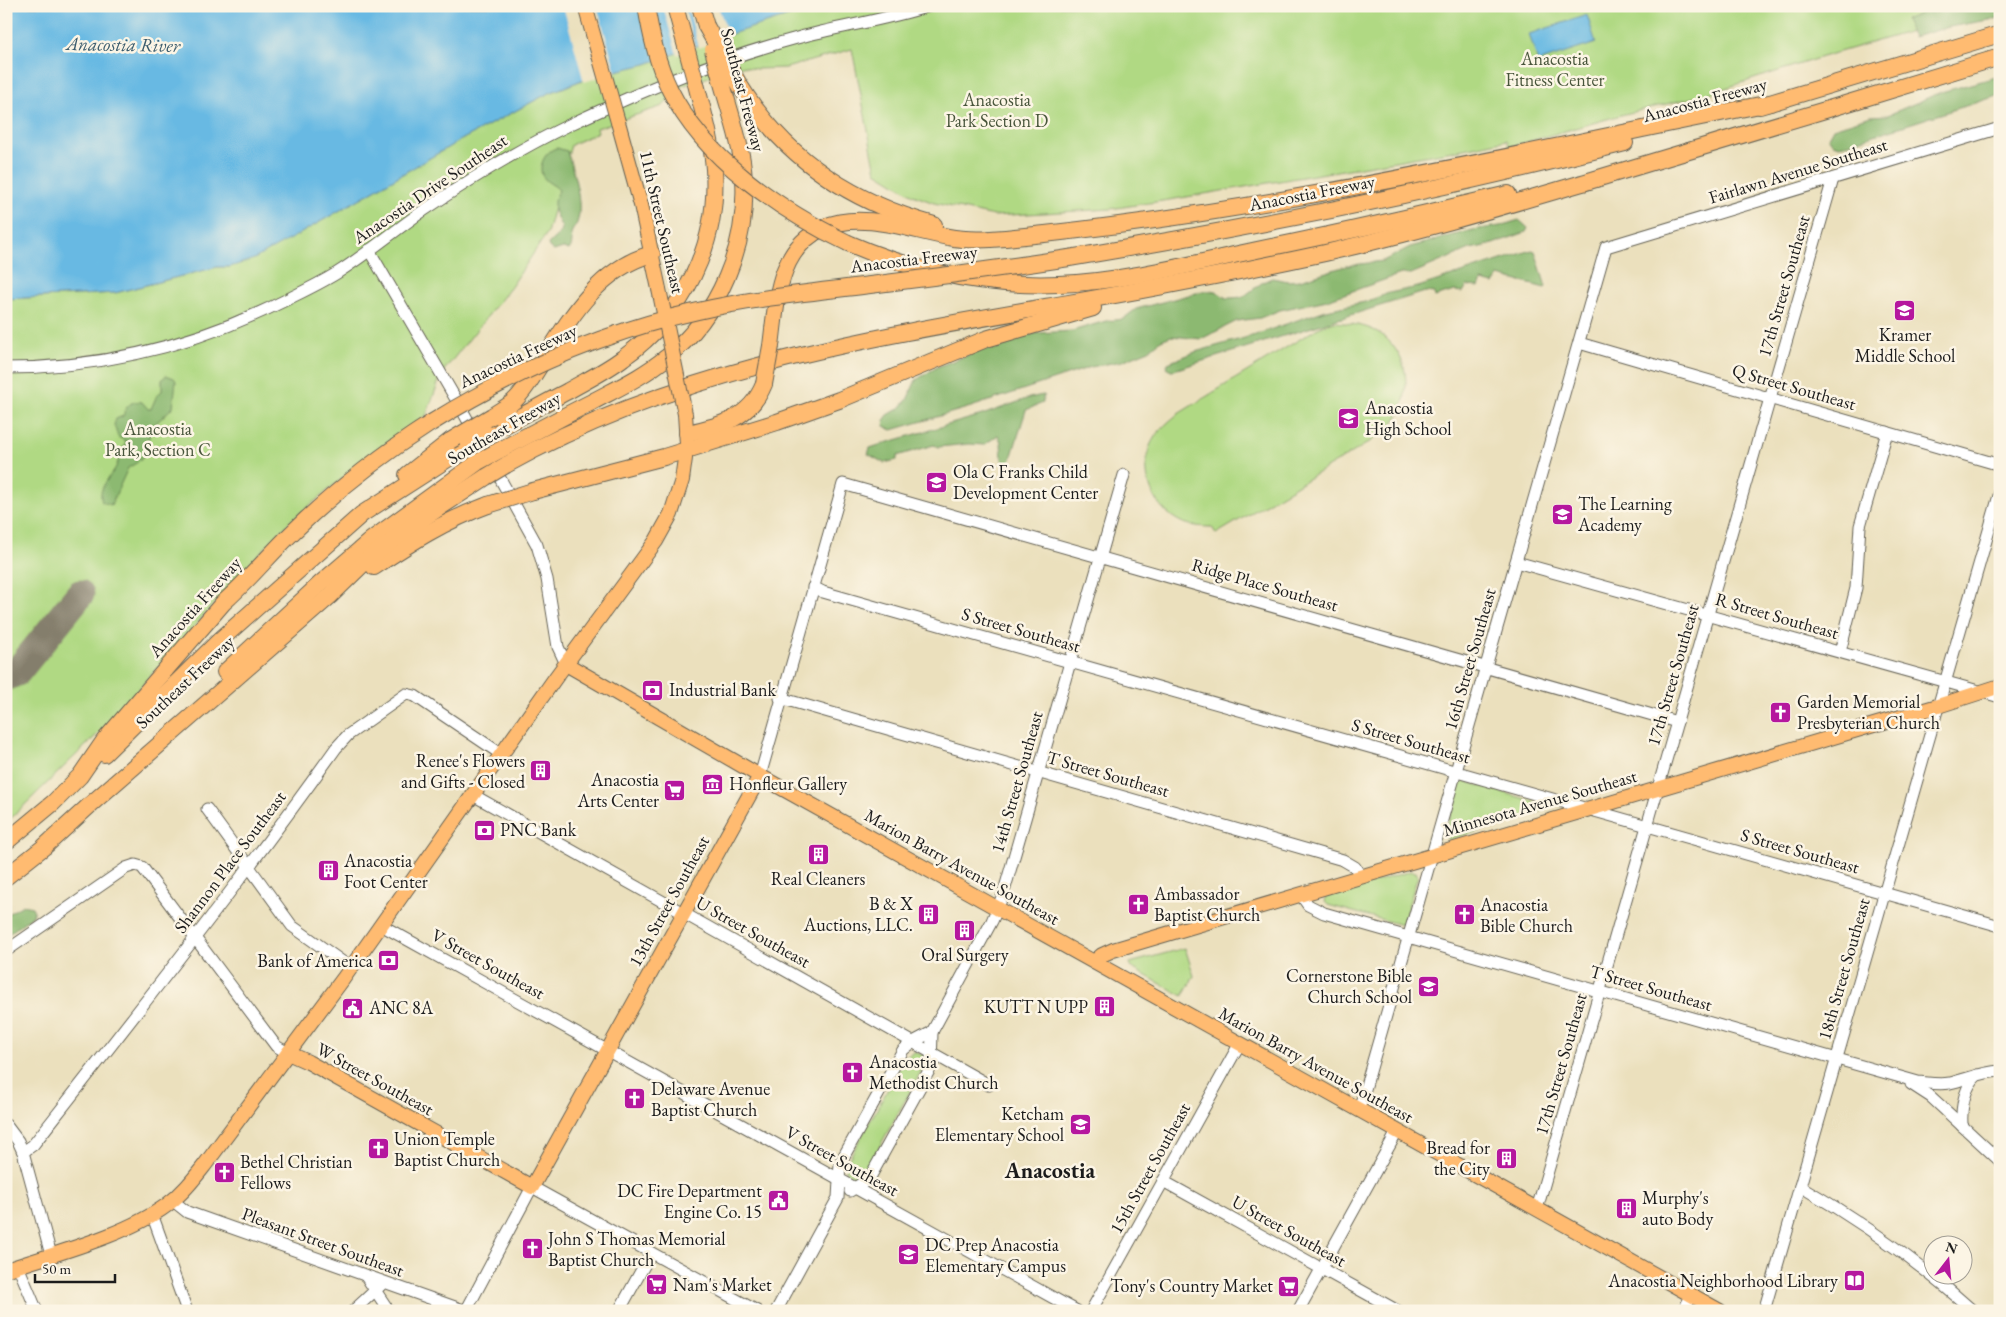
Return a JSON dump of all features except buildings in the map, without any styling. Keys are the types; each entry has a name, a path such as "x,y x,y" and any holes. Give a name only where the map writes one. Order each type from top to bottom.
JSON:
{"highway":[{"path":"646,6 653,44 666,80 684,114 702,137 736,170 798,216 848,243 903,264 961,277 1021,284 1078,282 1157,270 1347,232 1686,153"},
{"name":"Southeast Freeway","path":"80,776 123,737 219,640 362,514 488,434 622,359 659,328 671,314 686,290 705,245 714,198 712,150 675,6"},
{"name":"Southeast Freeway","path":"91,804 129,762 321,583 371,540 478,462 641,376 678,347 710,308 732,264 744,207 744,178 726,74 706,26 700,6"},
{"name":"Anacostia Freeway","path":"6,842 80,776 104,741 223,603 240,588 293,531 351,480 431,423 480,394 532,368 604,338 679,316 754,299 1069,258 1253,226 1413,194 1601,149 1770,103 2000,34"},
{"path":"6,877 44,847 330,596 369,558 419,521 486,477 551,442 631,406 714,378 779,359 902,332 1208,277 1323,253 1437,226 1686,153 2000,57"},
{"path":"726,74 782,141 819,171 860,196 913,218 960,231 998,235 1046,234"},
{"path":"687,433 722,425 738,417 753,403 764,384 779,285 786,264 802,242 828,225 847,221 869,221 969,240 1046,234 1161,219 1352,187 1770,103"},
{"path":"362,514 450,441 514,401 531,380 582,302 599,284 631,262 652,254"},
{"path":"330,596 437,526 488,505 687,450 800,415 994,336 1208,277"}],"main road":[{"name":"11th Street Southeast","path":"12,1268 110,1234 152,1214 185,1189 351,968 501,754 648,553 671,514 682,480 687,450 685,414 639,196 585,6"},
{"name":"Marion Barry Avenue Southeast","path":"566,664 760,776 1720,1311"},
{"name":"Minnesota Avenue Southeast","path":"1094,962 1102,955 1113,950 2000,686"},
{"name":"13th Street Southeast","path":"532,1187 760,776"},
{"name":"W Street Southeast","path":"288,1054 308,1062 532,1187"}],"street":[{"name":"Anacostia Drive Southeast","path":"6,368 41,367 114,358 154,350 197,338 257,315 324,281 430,207 517,151 570,125 703,66 797,38 889,18 929,6"},
{"name":"Fairlawn Avenue Southeast","path":"1606,247 2000,128"},
{"name":"17th Street Southeast","path":"1537,1209 1833,179"},
{"name":"16th Street Southeast","path":"1358,1110 1606,247"},
{"path":"369,250 461,408 537,545 545,572 558,647 566,664"},
{"name":"Q Street Southeast","path":"1579,343 2000,465"},
{"path":"1840,652 1856,588 1860,526 1887,432"},
{"name":"14th Street Southeast","path":"932,1032 998,908 1124,475"},
{"name":"Ridge Place Southeast","path":"842,484 1677,722"},
{"name":"13th Street Southeast","path":"760,776 780,698 842,484"},
{"name":"18th Street Southeast","path":"1764,1311 2000,492"},
{"name":"R Street Southeast","path":"1516,562 1709,614 2000,697"},
{"name":"S Street Southeast","path":"813,587 823,592 2000,926"},
{"name":"Shannon Place Southeast","path":"23,1152 33,1144 196,938 341,741 406,694 415,696 501,754"},
{"name":"T Street Southeast","path":"780,698 1344,860 1355,867 1361,877"},
{"name":"U Street Southeast","path":"473,795 989,1085"},
{"path":"207,809 292,926 351,968"},
{"name":"W Street Southeast","path":"6,951 126,868 135,865 142,867 276,1046 288,1054"},
{"name":"T Street Southeast","path":"1301,895 1308,905 1318,911 1918,1082 1950,1083 2000,1071"},
{"name":"V Street Southeast","path":"381,925 1077,1311"},
{"path":"776,1311 838,1198 840,1163 903,1050 912,1042 932,1032 930,1067 869,1179 838,1198"},
{"name":"15th Street Southeast","path":"1091,1311 1240,1043"},
{"path":"1962,1126 1961,1118 1966,1094 1970,1082 1977,1075"},
{"path":"1899,1077 1918,1087 1931,1097 2000,1161"},
{"path":"6,1125 18,1141 23,1152 51,1255"},
{"path":"1298,1311 1397,1132"},
{"name":"U Street Southeast","path":"1163,1181 1398,1311"},
{"path":"1800,1186 1884,1238 1973,1311"},
{"name":"13th Street Southeast","path":"466,1311 532,1187"},
{"name":"W Street Southeast","path":"532,1187 757,1311"},
{"name":"Pleasant Street Southeast","path":"172,1200 187,1212 365,1275 380,1286 466,1311"},
{"path":"152,1214 187,1311"},
{"path":"620,1311 651,1253"},
{"path":"12,1268 37,1311"},
{"path":"353,1311 380,1286 389,1311"},
{"path":"1683,1311 1692,1295"}],"green space":[{"path":"820,6 1998,6 1822,57 1704,95 1621,115 1509,147 1507,140 1459,150 1110,209 994,216 934,203 913,195 876,172 852,49 786,68 756,69 742,66 682,86 663,106 597,128 598,132 571,145 547,233 511,287 442,373 426,416 379,448 292,520 251,562 105,727 6,823 6,299 115,293 217,267 230,267 301,233 459,141 547,94 587,78"},
{"path":"1954,6 2000,6 2000,18 1949,27 1913,37 1905,20 1924,12 1945,11"},
{"path":"2000,76 2000,95 1840,146 1833,144 1828,137 1833,128 1871,116 1888,115 1941,92"},
{"path":"557,148 567,151 577,187 579,215 571,234 572,242 569,250 563,248 554,251 548,244 561,232 562,228 554,211 554,201 559,190 543,177 541,168 546,155"},
{"path":"1519,220 1528,228 1526,232 1490,245 1470,249 1411,274 1401,274 1327,300 1280,310 1260,318 1237,321 1201,339 1171,336 1161,340 1149,350 1122,361 1091,367 971,407 892,430 884,426 888,415 900,408 907,400 916,380 937,367 1007,340 1037,333 1072,331 1106,321 1123,319 1136,309 1204,291 1216,291 1226,298 1243,297 1263,282 1272,278 1288,281 1300,280 1346,266 1383,261 1410,247"},
{"path":"1532,250 1535,251 1545,288 1499,276 1494,284 1482,281 1479,287 1467,286 1463,292 1454,291 1435,297 1434,293 1425,292 1174,370 1166,367 1168,363 1195,352 1255,335 1326,310 1365,302 1389,293 1418,287"},
{"path":"1334,322 1365,327 1381,334 1394,347 1400,357 1405,371 1406,387 1401,410 1392,424 1362,447 1216,534 1212,527 1181,522 1171,516 1156,500 1148,480 1147,457 1152,441 1158,432 1178,414 1318,328"},
{"path":"166,375 174,378 176,381 173,407 151,428 145,454 138,462 128,468 111,505 102,502 101,492 116,467 121,451 127,442 118,437 114,425 116,419 123,416 127,407 135,402 142,402 148,409 151,409 157,395 162,391 162,380"},
{"path":"1043,395 1045,396 1043,397 1043,403 1026,410 1009,465 1007,466 1002,460 1001,442 998,435 984,445 969,444 938,447 934,445 897,456 897,460 884,463 868,454 870,448"},
{"path":"1464,781 1540,803 1543,806 1543,810 1447,839 1445,832 1459,786"},
{"path":"1411,871 1416,872 1418,876 1402,925 1328,905 1325,902 1327,896"},
{"path":"23,905 32,907 34,911 32,916 6,936 6,915"},
{"path":"1185,948 1194,976 1183,996 1130,967 1130,963"},
{"path":"914,1052 923,1055 925,1059 923,1068 862,1177 851,1176 846,1171 847,1162 906,1057"}],"water":[{"name":"Anacostia River","path":"6,6 820,6 728,35 646,64 587,78 547,94 459,141 254,259 230,267 217,267 115,293 6,299"},
{"path":"1587,15 1596,43 1538,62 1529,34"}],"pier":[{"path":"563,6 597,6 616,72 584,82"},
{"path":"663,6 684,6 696,49 677,55"},
{"path":"687,6 718,6 729,37 699,48"}],"taxiway":[{"path":"7,676 17,672 80,594"}],"place":[{"name":"Kramer Middle School","path":"1905,310"},
{"name":"Anacostia High School","path":"1349,418"},
{"name":"Ola C Franks Child Development Center","path":"937,482"},
{"name":"The Learning Academy","path":"1562,514"},
{"name":"Industrial Bank","path":"653,690"},
{"name":"Garden Memorial Presbyterian Church","path":"1781,712"},
{"name":"Renee's Flowers and Gifts - Closed","path":"541,771"},
{"name":"Honfleur Gallery","path":"713,784"},
{"name":"Anacostia Arts Center","path":"675,790"},
{"name":"PNC Bank","path":"484,830"},
{"name":"Real Cleaners","path":"818,854"},
{"name":"Anacostia Foot Center","path":"328,871"},
{"name":"Ambassador Baptist Church","path":"1138,904"},
{"name":"B & X Auctions, LLC.","path":"929,914"},
{"name":"Anacostia Bible Church","path":"1464,915"},
{"name":"Oral Surgery","path":"965,930"},
{"name":"Bank of America","path":"389,961"},
{"name":"Cornerstone Bible Church School","path":"1428,986"},
{"name":"KUTT N UPP","path":"1104,1007"},
{"name":"ANC 8A","path":"353,1008"},
{"name":"Anacostia Methodist Church","path":"853,1072"},
{"name":"Delaware Avenue Baptist Church","path":"635,1099"},
{"name":"Ketcham Elementary School","path":"1080,1124"},
{"name":"Union Temple Baptist Church","path":"378,1149"},
{"name":"Bread for the City","path":"1506,1158"},
{"name":"Bethel Christian Fellows","path":"224,1172"},
{"name":"DC Fire Department Engine Co. 15","path":"778,1201"},
{"name":"Murphy's auto Body","path":"1626,1208"},
{"name":"John S Thomas Memorial Baptist Church","path":"532,1249"},
{"name":"DC Prep Anacostia Elementary Campus","path":"909,1255"},
{"name":"Anacostia Neighborhood Library","path":"1854,1281"},
{"name":"Nam's Market","path":"657,1285"},
{"name":"Tony's Country Market","path":"1289,1286"}],"district":[{"name":"Anacostia","path":"1050,1170"}],"park label":[{"name":"Anacostia Fitness Center","path":"1555,69"},
{"name":"Anacostia Park Section D","path":"997,110"},
{"name":"Anacostia Park, Section C","path":"158,439"}]}
